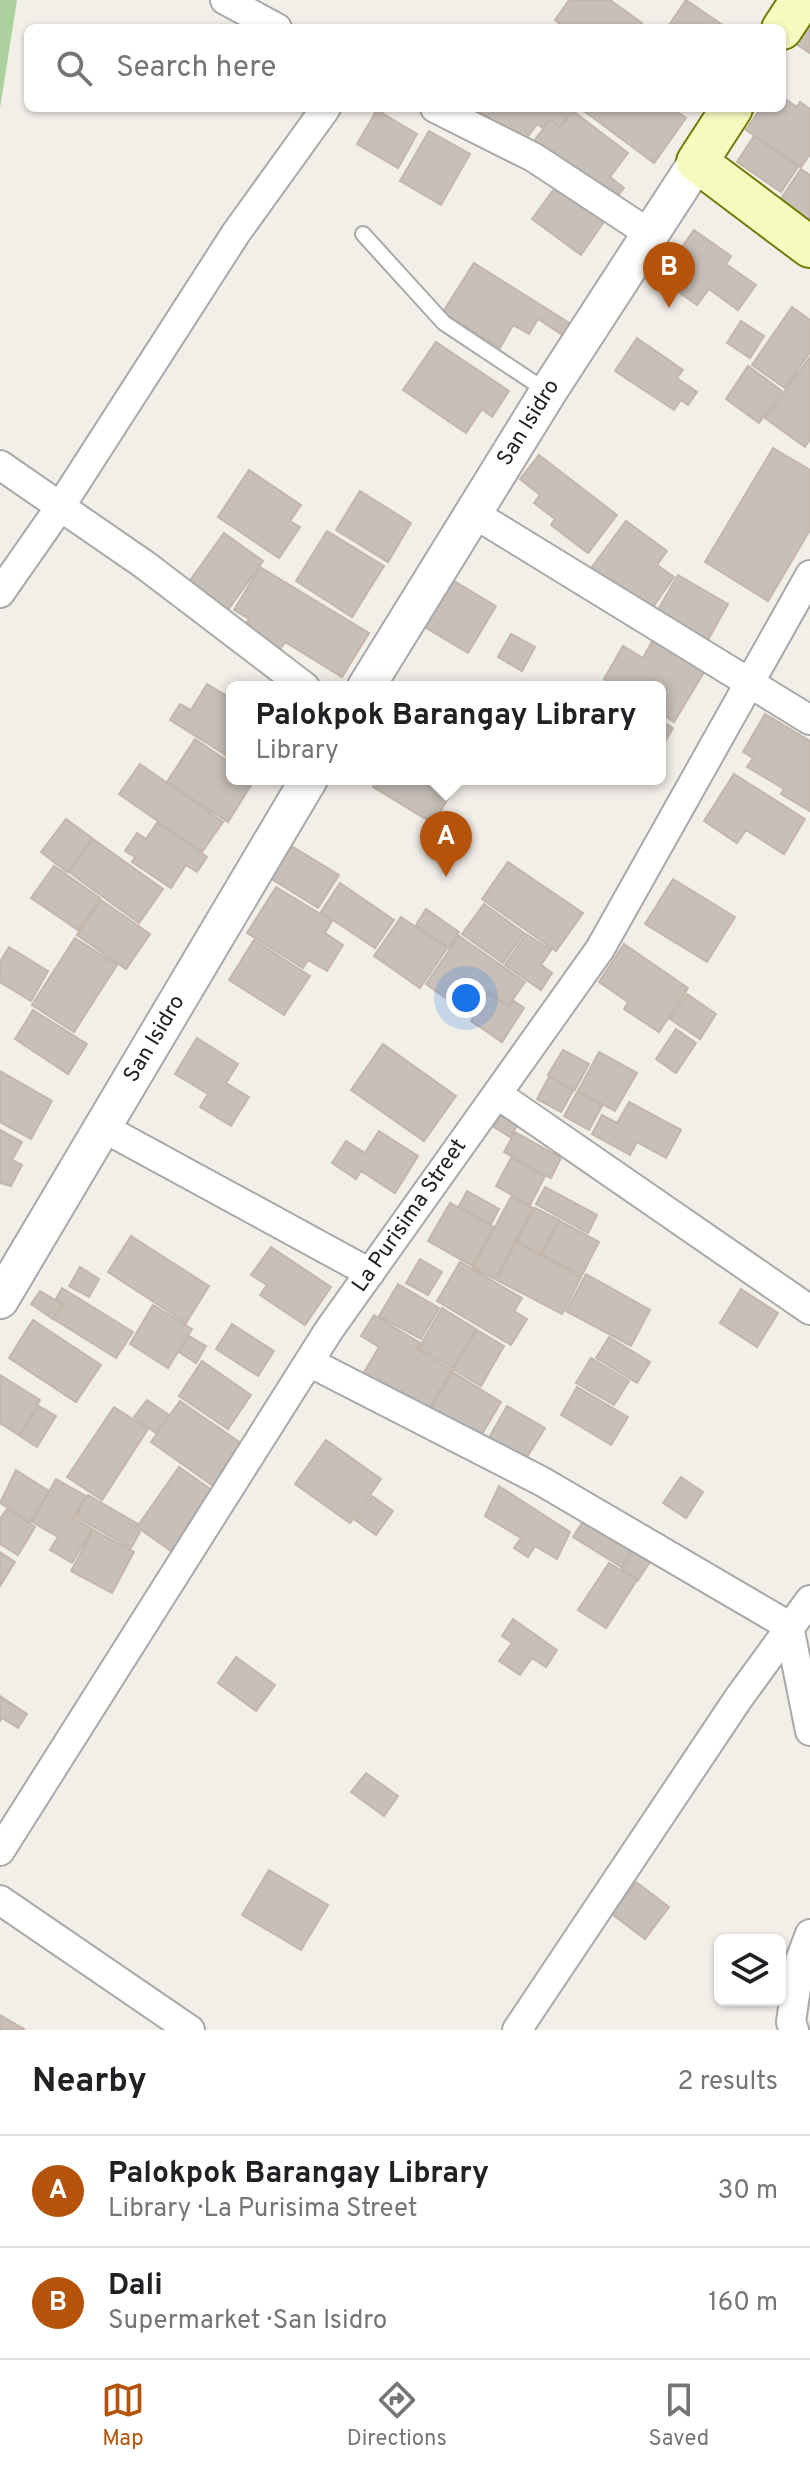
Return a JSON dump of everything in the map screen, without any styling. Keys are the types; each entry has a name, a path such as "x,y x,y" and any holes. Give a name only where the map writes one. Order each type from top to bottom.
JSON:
{"main road":[{"path":"785,24 801,0"},
{"path":"729,112 697,162 810,247"}],"street":[{"path":"225,0 270,24"},
{"path":"0,593 60,507 236,233 323,112"},
{"path":"443,112 533,157 650,234"},
{"name":"San Isidro","path":"370,681 548,392 697,162"},
{"path":"0,465 145,565 297,681"},
{"path":"473,513 810,720"},
{"name":"La Purisima Street","path":"0,1851 309,1362 600,949 810,575"},
{"name":"San Isidro","path":"0,1300 305,785"},
{"path":"497,1094 810,1310"},
{"path":"102,1127 370,1273"},
{"path":"309,1362 543,1482 789,1626 810,1731"},
{"path":"517,2030 789,1626 810,1600"},
{"path":"0,1900 190,2030"},
{"path":"794,2030 791,2022 800,1960 810,1934"}],"lane":[{"path":"363,234 444,323 548,392"}],"green space":[{"path":"0,0 17,0 0,108"}],"building":[{"path":"569,0 610,0 642,23 560,24 555,20"},
{"path":"686,0 721,24 670,24"},
{"path":"810,2 810,53 786,38 786,30"},
{"path":"786,100 797,107 800,102 810,109 810,154 801,167 746,130 758,112 786,112"},
{"path":"376,112 417,134 398,168 357,144"},
{"path":"481,112 569,112 559,127 549,119 543,128 537,124 524,142"},
{"path":"574,112 628,153 610,177 624,188 613,202 533,142 550,120 560,128"},
{"path":"585,112 678,112 686,118 654,163"},
{"path":"429,131 470,154 441,205 400,181"},
{"path":"754,136 798,167 781,192 737,162"},
{"path":"801,169 810,175 810,230 776,206"},
{"path":"560,181 608,216 581,255 532,219"},
{"path":"694,230 731,256 726,264 756,285 738,310 709,289 697,305 673,288 677,281 664,272"},
{"path":"474,263 571,324 564,336 538,319 529,334 513,325 500,348 443,312"},
{"path":"792,307 810,320 810,352 785,388 752,365"},
{"path":"741,321 764,336 750,358 727,343"},
{"path":"637,338 683,370 677,378 697,392 688,405 681,400 674,410 615,371"},
{"path":"436,342 509,391 492,417 482,409 466,433 403,390"},
{"path":"810,357 810,439 805,447 765,418"},
{"path":"748,366 782,391 759,423 726,399"},
{"path":"773,448 810,470 810,530 768,601 705,562"},
{"path":"539,455 617,515 588,553 551,525 555,519 534,503 540,495 520,479"},
{"path":"249,470 301,505 290,521 300,527 279,558 218,517"},
{"path":"360,491 411,523 388,562 336,530"},
{"path":"626,521 667,551 657,565 674,577 648,614 589,571"},
{"path":"327,531 384,566 352,617 296,581"},
{"path":"224,533 263,561 223,617 184,589"},
{"path":"260,567 369,633 342,677 285,642 279,651 242,629 249,619 234,610"},
{"path":"678,575 728,604 703,649 652,620"},
{"path":"449,578 496,606 468,653 421,625"},
{"path":"511,634 535,647 522,671 498,657"},
{"path":"654,638 706,669 674,722 666,717 666,681 604,679 623,646 643,658"},
{"path":"207,684 226,695 226,755 170,720 180,704 191,710"},
{"path":"765,714 810,741 810,811 781,794 784,789 747,767 753,758 743,752"},
{"path":"666,724 673,728 666,740"},
{"path":"195,739 226,760 226,785 251,785 228,822 167,782"},
{"path":"140,764 223,822 202,852 119,794"},
{"path":"734,774 805,819 784,854 746,830 737,843 704,821"},
{"path":"456,785 440,812 453,820 443,837 424,826 427,820 373,787"},
{"path":"66,819 92,838 67,872 41,852"},
{"path":"157,823 207,857 197,872 186,865 171,888 132,862 135,857 125,851 137,833 146,839"},
{"path":"93,839 163,889 139,923 69,872"},
{"path":"290,845 339,875 318,908 270,878"},
{"path":"508,862 583,913 556,951 482,899"},
{"path":"54,866 100,898 78,930 31,898"},
{"path":"673,879 735,917 707,962 645,924"},
{"path":"340,883 394,920 375,948 321,912"},
{"path":"276,887 332,921 325,933 343,945 327,971 308,960 303,968 247,933"},
{"path":"101,900 150,934 126,969 77,935"},
{"path":"484,904 524,933 503,963 462,934"},
{"path":"426,909 459,932 449,948 416,925"},
{"path":"401,917 447,948 420,988 374,956"},
{"path":"526,934 551,950 541,965 552,973 541,990 505,965"},
{"path":"459,936 525,982 508,1006 489,992 472,1017 426,984"},
{"path":"75,938 117,965 74,1032 32,1005"},
{"path":"254,940 310,976 284,1015 229,980"},
{"path":"624,944 688,988 659,1032 624,1009 628,1002 599,982"},
{"path":"9,947 48,971 31,1001 0,982 0,962"},
{"path":"489,994 509,1007 514,1001 524,1008 502,1042 471,1021"},
{"path":"687,994 716,1014 700,1039 670,1019"},
{"path":"33,1010 87,1044 68,1074 15,1039"},
{"path":"676,1029 696,1043 676,1073 656,1059"},
{"path":"197,1038 238,1064 226,1083 249,1097 231,1126 200,1107 208,1094 175,1074"},
{"path":"383,1044 456,1096 424,1141 351,1090"},
{"path":"563,1050 589,1064 575,1090 548,1075"},
{"path":"599,1052 637,1073 615,1111 578,1091"},
{"path":"0,1071 52,1101 31,1139 0,1122"},
{"path":"549,1077 573,1091 561,1112 537,1099"},
{"path":"577,1092 602,1106 589,1130 564,1116"},
{"path":"629,1102 681,1130 666,1158 637,1142 630,1155 592,1134 602,1115 617,1123"},
{"path":"507,1106 523,1116 510,1137 494,1127"},
{"path":"0,1130 22,1142 12,1160 22,1165 11,1186 0,1183"},
{"path":"379,1131 418,1156 395,1193 361,1171 356,1179 332,1163 346,1141 365,1153"},
{"path":"515,1132 561,1158 551,1178 504,1152"},
{"path":"511,1158 545,1176 530,1205 496,1186"},
{"path":"545,1187 597,1215 588,1233 536,1204"},
{"path":"467,1191 499,1209 491,1224 459,1206"},
{"path":"511,1197 533,1208 495,1279 473,1268"},
{"path":"450,1203 494,1227 472,1266 428,1241"},
{"path":"535,1208 559,1220 540,1254 517,1241"},
{"path":"560,1221 599,1242 582,1275 542,1254"},
{"path":"131,1236 209,1286 186,1323 108,1272"},
{"path":"516,1242 581,1277 562,1314 497,1280"},
{"path":"271,1247 331,1287 305,1325 260,1295 267,1285 251,1275"},
{"path":"420,1259 442,1272 428,1295 406,1283"},
{"path":"460,1262 522,1298 514,1311 527,1319 511,1345 437,1301"},
{"path":"80,1267 99,1279 89,1297 69,1286"},
{"path":"586,1274 650,1310 631,1346 566,1311"},
{"path":"398,1284 439,1308 421,1339 379,1316"},
{"path":"62,1288 133,1332 116,1358 55,1320 64,1305 56,1299"},
{"path":"741,1289 778,1313 757,1347 720,1323"},
{"path":"40,1291 62,1304 53,1319 31,1304"},
{"path":"153,1305 192,1329 168,1368 130,1344"},
{"path":"442,1308 476,1329 453,1368 419,1348"},
{"path":"374,1315 420,1343 417,1349 452,1370 426,1413 363,1374 379,1347 361,1336"},
{"path":"33,1320 101,1365 76,1402 9,1358"},
{"path":"232,1324 274,1351 258,1376 216,1349"},
{"path":"477,1330 504,1346 481,1386 453,1369"},
{"path":"189,1336 206,1346 196,1363 179,1352"},
{"path":"609,1337 650,1362 637,1383 596,1358"},
{"path":"591,1358 629,1381 614,1405 576,1383"},
{"path":"202,1361 251,1395 228,1429 179,1396"},
{"path":"453,1372 501,1402 478,1441 429,1412"},
{"path":"0,1375 40,1400 19,1435 0,1423"},
{"path":"577,1387 628,1417 611,1445 561,1415"},
{"path":"147,1400 169,1415 156,1433 134,1417"},
{"path":"180,1401 248,1448 219,1490 151,1442"},
{"path":"39,1406 56,1416 37,1447 20,1436"},
{"path":"507,1406 545,1428 522,1465 486,1443"},
{"path":"114,1407 148,1429 102,1500 67,1477"},
{"path":"326,1440 381,1479 350,1523 295,1484"},
{"path":"179,1467 213,1491 171,1551 137,1527"},
{"path":"16,1470 49,1491 30,1522 0,1503"},
{"path":"681,1477 703,1492 686,1518 663,1503"},
{"path":"56,1479 86,1496 73,1518 92,1529 72,1563 50,1550 58,1537 32,1522"},
{"path":"499,1486 570,1532 557,1559 535,1546 528,1557 514,1548 521,1538 485,1516"},
{"path":"88,1495 138,1524 135,1528 140,1532 131,1548 76,1517"},
{"path":"372,1496 393,1511 376,1535 355,1520"},
{"path":"7,1509 35,1527 18,1555 0,1544 0,1519"},
{"path":"589,1512 637,1542 621,1567 573,1537"},
{"path":"93,1530 134,1552 112,1593 71,1571"},
{"path":"638,1545 654,1556 638,1580 622,1569"},
{"path":"0,1552 15,1562 0,1586"},
{"path":"609,1563 637,1580 606,1628 578,1610"},
{"path":"513,1619 557,1650 546,1667 532,1658 520,1675 499,1661 512,1643 502,1636"},
{"path":"236,1657 275,1685 256,1711 218,1683"},
{"path":"0,1696 27,1714 18,1728 2,1718 0,1721"},
{"path":"366,1773 398,1796 384,1816 351,1792"},
{"path":"269,1870 328,1905 301,1950 242,1915"},
{"path":"636,1882 669,1907 645,1939 612,1914"},
{"path":"0,2015 24,2029 0,2030"}],"place":[{"name":"Dali","path":"669,308"},
{"name":"Palokpok Barangay Library","path":"446,877"}]}
